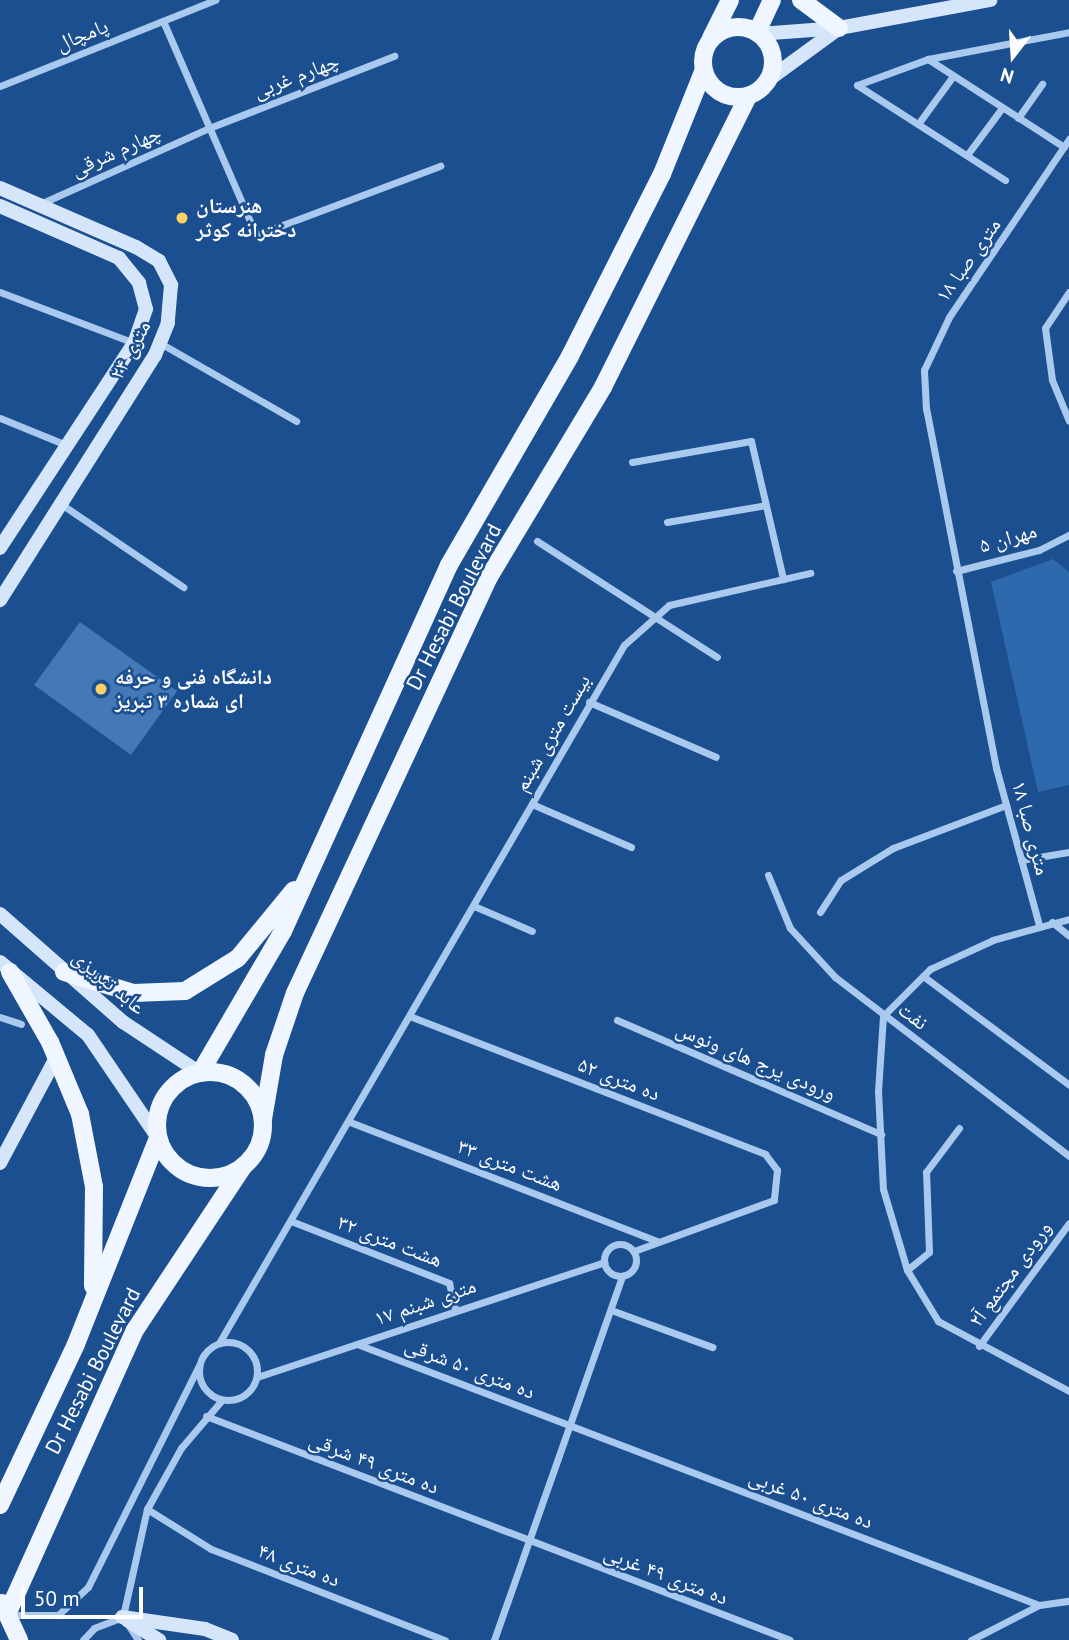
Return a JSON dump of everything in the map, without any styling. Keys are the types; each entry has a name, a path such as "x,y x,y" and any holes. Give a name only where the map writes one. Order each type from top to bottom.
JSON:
{"main road":[{"path":"710,39 733,27 759,33 773,57 768,79 748,96 721,93 704,72 710,39 730,0"},
{"path":"759,33 772,0"},
{"path":"801,0 839,28"},
{"name":"Dr Hesabi Boulevard","path":"200,1073 256,983 312,868 449,565 570,356 662,174 704,72"},
{"name":"Dr Hesabi Boulevard","path":"263,1119 274,1055 295,993 489,577 603,387 748,96"},
{"path":"64,972 153,996 200,985 258,939 312,868"},
{"path":"5,967 57,1056 91,1168 92,1301"},
{"path":"217,1072 248,1087 263,1119 262,1137 243,1167 218,1177 191,1175 176,1167 158,1138 161,1104 183,1078 200,1073 217,1072"},
{"name":"Dr Hesabi Boulevard","path":"0,1505 92,1301 158,1138"},
{"name":"Dr Hesabi Boulevard","path":"7,1609 135,1330 243,1167"},
{"path":"7,1609 19,1640"}],"street":[{"name":"پامچال","path":"0,86 215,0"},
{"path":"759,33 839,28 990,0"},
{"path":"163,21 256,235 440,166"},
{"path":"768,79 839,28"},
{"path":"1005,180 857,85 928,59 1069,32"},
{"name":"چهارم غربی","path":"209,128 394,56"},
{"path":"928,59 1064,147"},
{"path":"918,124 953,76"},
{"path":"1018,118 1042,84"},
{"path":"967,155 1002,108"},
{"name":"چهارم شرقی","path":"36,205 209,128"},
{"name":"متری صبا ۱۸","path":"1039,925 1006,805 956,571 924,370 949,317 1069,139"},
{"name":"۲۴ متری","path":"0,188 159,261 172,285 160,342 0,600"},
{"name":"۲۴ متری","path":"0,206 118,258 139,284 146,309 134,343 0,548"},
{"path":"0,292 134,343"},
{"path":"1069,292 1045,328 1062,406 1069,421"},
{"path":"160,342 296,421"},
{"path":"1062,406 1069,396"},
{"path":"0,418 66,445"},
{"path":"632,462 751,441 783,579"},
{"path":"61,504 183,587"},
{"path":"667,522 766,505"},
{"name":"مهران ۵","path":"956,571 1039,550 1069,535"},
{"path":"537,541 717,657"},
{"name":"بیست متری شبنم","path":"219,1343 412,1017 589,702 624,645 654,616 704,595 810,573"},
{"path":"589,702 716,757"},
{"path":"532,804 631,847"},
{"path":"820,912 842,880 893,848 1006,805"},
{"path":"1021,860 1069,852"},
{"name":"نفت","path":"768,875 790,928 883,1016 1069,1156"},
{"path":"474,906 532,931"},
{"name":"عابد تبریزی","path":"0,914 123,1022 200,1073"},
{"path":"1069,919 1039,925 923,976 883,1016 880,1134 883,1189 907,1270 938,1321 979,1346 1069,1391"},
{"path":"1052,922 1069,936"},
{"path":"5,967 96,1045 158,1138"},
{"path":"923,976 1069,1086"},
{"path":"0,1017 21,1024"},
{"name":"ده متری ۵۲","path":"412,1017 765,1154 780,1185 774,1200 658,1241"},
{"name":"ورودی یرج های ونوس","path":"617,1020 880,1134"},
{"path":"2,1156 57,1056"},
{"name":"هشت متری ۳۳","path":"350,1122 658,1241"},
{"path":"907,1270 929,1252 926,1172 959,1128"},
{"name":"هشت متری ۳۲","path":"291,1222 449,1283 455,1310"},
{"name":"ورودی مجتمع آ۲","path":"979,1346 1069,1223"},
{"path":"494,1640 622,1276 635,1267 634,1251 658,1241"},
{"name":"۱۷ متری شبنم","path":"257,1377 604,1262 615,1245 634,1251"},
{"path":"604,1262 622,1276"},
{"path":"611,1310 712,1347"},
{"path":"7,1609 58,1615 88,1587 199,1365 219,1343 248,1349 257,1377 244,1396 222,1400 206,1416 170,1463 147,1509 122,1617 138,1640"},
{"name":"ده متری ۵۰ شرقی","path":"357,1344 570,1425"},
{"path":"199,1365 206,1391 222,1400"},
{"name":"ده متری ۴۹ شرقی","path":"206,1416 529,1542"},
{"name":"ده متری ۵۰ غربی","path":"570,1425 1039,1605"},
{"name":"ده متری ۴۸","path":"147,1509 211,1549 445,1640"},
{"name":"ده متری ۴۹ غربی","path":"529,1542 790,1640"},
{"path":"971,1640 1039,1605 1069,1601"},
{"path":"122,1617 159,1640"},
{"path":"83,1640 93,1628 122,1617 205,1629 232,1640"}],"shaded area":[{"path":"1053,559 1069,572 1069,785 1038,792 991,582"}],"building":[{"path":"80,622 177,691 131,755 34,685"}],"place":[{"name":"هنرستان دخترانه کوثر","path":"182,218"},
{"name":"دانشگاه فنی و حرفه ای شماره ۳ تبریز","path":"101,689"}]}
